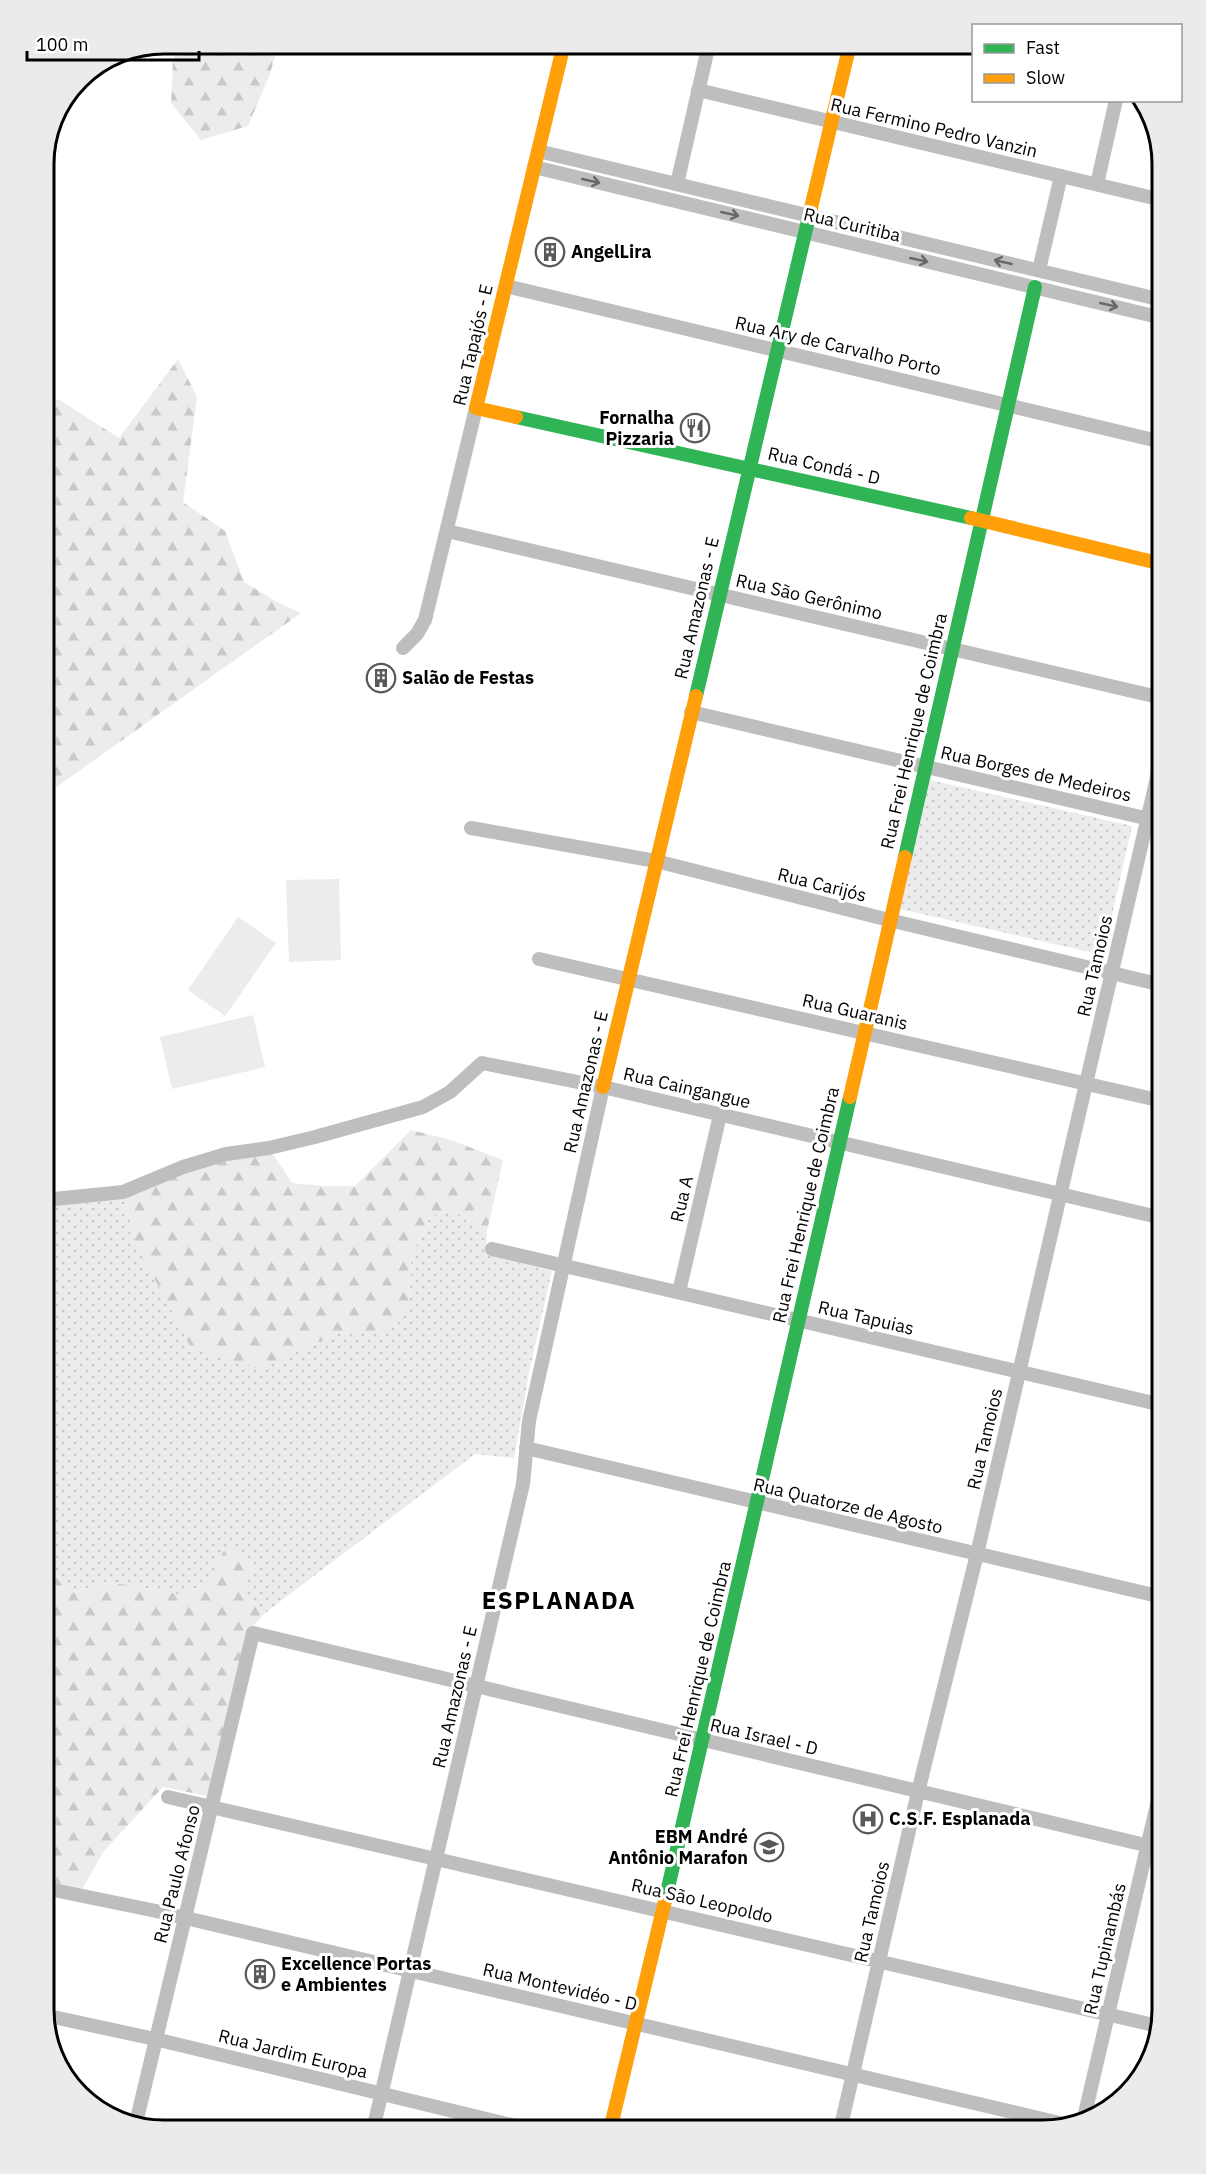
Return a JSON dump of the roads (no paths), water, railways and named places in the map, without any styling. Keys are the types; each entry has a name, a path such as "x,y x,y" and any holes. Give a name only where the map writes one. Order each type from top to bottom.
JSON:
{"street":[{"name":"Rua Tapajós - E","path":"402,648 417,634 425,620 562,54"},
{"path":"677,184 707,54"},
{"name":"Rua Amazonas - E","path":"375,2120 523,1484 529,1421 603,1087 847,54"},
{"name":"Rua Fermino Pedro Vanzin","path":"698,90 1152,198"},
{"path":"1097,184 1116,102"},
{"name":"Rua Curitiba","path":"538,151 1152,298"},
{"name":"Rua Curitiba","path":"534,167 1152,316"},
{"path":"1039,270 1060,176"},
{"name":"Rua Ary de Carvalho Porto","path":"506,286 1152,440"},
{"name":"Rua Frei Henrique de Coimbra","path":"612,2120 703,1741 1035,287"},
{"name":"Rua Condá - D","path":"476,408 749,468 1152,562"},
{"name":"Rua São Gerônimo","path":"447,531 1152,696"},
{"name":"Rua Borges de Medeiros","path":"691,712 1152,819"},
{"name":"Rua Tamoios","path":"842,2120 1152,800"},
{"name":"Rua Carijós","path":"471,828 656,861 889,920 1152,983"},
{"name":"Rua Guaranis","path":"539,959 1152,1099"},
{"name":"Rua Caingangue","path":"54,1199 123,1192 183,1167 226,1154 269,1148 423,1107 450,1092 482,1063 603,1087 1152,1216"},
{"name":"Rua A","path":"679,1292 720,1115"},
{"name":"Rua Tapuias","path":"492,1249 1152,1403"},
{"name":"Rua Quatorze de Agosto","path":"526,1448 1152,1596"},
{"name":"Rua Israel - D","path":"253,1633 1152,1847"},
{"name":"Rua Paulo Afonso","path":"137,2117 253,1633"},
{"name":"Rua São Leopoldo","path":"168,1797 1151,2024"},
{"name":"Rua Tupinambás","path":"1086,2111 1152,1828"},
{"name":"Rua Montevidéo - D","path":"54,1890 184,1917 1046,2120"},
{"name":"Rua Jardim Europa","path":"54,2016 490,2120"}],"place":[{"name":"AngelLira","path":"550,252"},
{"name":"Fornalha Pizzaria","path":"695,428"},
{"name":"Salão de Festas","path":"381,678"},
{"name":"C.S.F. Esplanada","path":"868,1819"},
{"name":"EBM André Antônio Marafon","path":"769,1847"},
{"name":"Excellence Portas e Ambientes","path":"260,1974"}],"district":[{"name":"ESPLANADA","path":"559,1601"}]}
